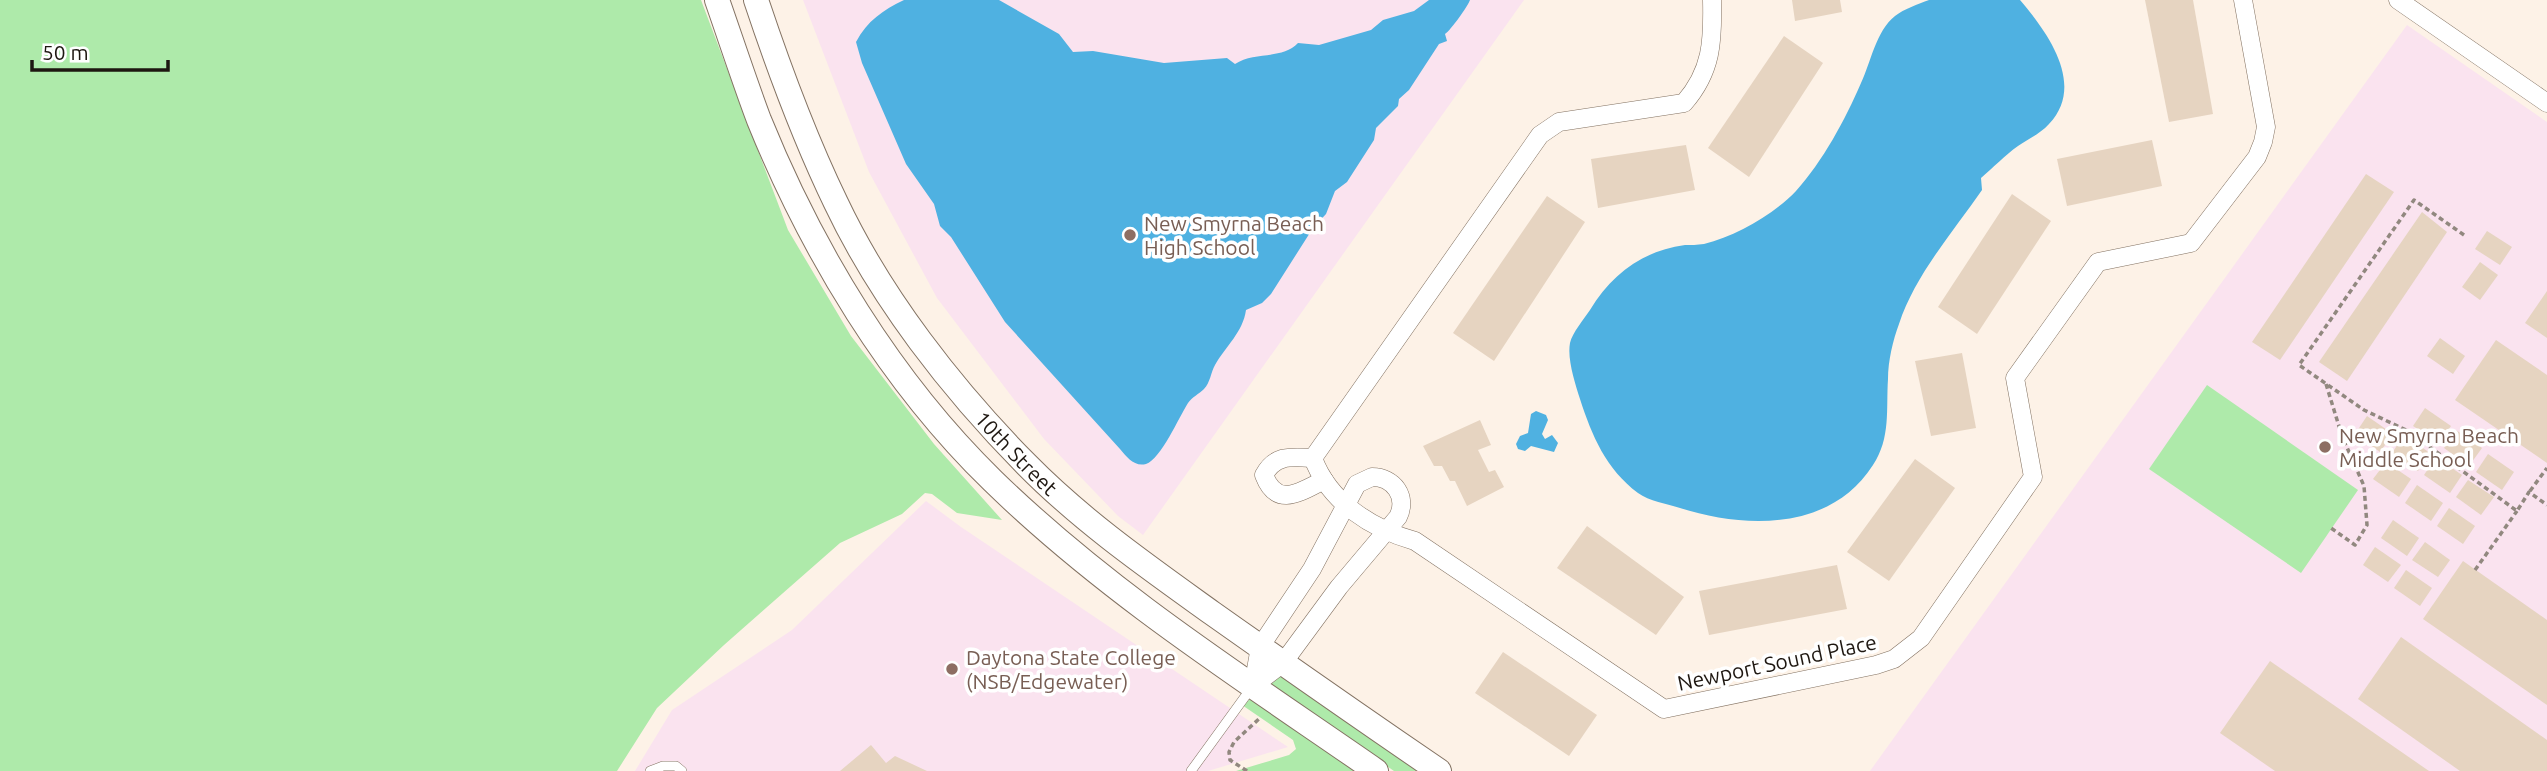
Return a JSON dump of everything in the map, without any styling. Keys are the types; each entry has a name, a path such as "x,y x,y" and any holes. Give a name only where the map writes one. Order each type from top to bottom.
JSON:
{"street":[{"name":"10th Street","path":"717,0 759,119 794,198 853,305 900,372 991,480 1053,537 1253,686 1376,771"},
{"name":"10th Street","path":"756,0 791,103 837,205 885,288 922,341 984,418 1026,464 1080,514 1260,647 1439,771"},
{"path":"1324,480 1293,495 1280,495 1269,488 1264,475 1270,464 1284,457 1314,458 1540,135 1559,121 1684,103 1705,74 1712,51 1712,0"},
{"name":"Newport Sound Place","path":"1314,458 1324,480 1347,507 1387,533 1415,541 1664,709 1894,659 1922,638 2033,477 2015,377 2098,262 2191,243 2257,158 2266,127 2243,0"},
{"path":"2398,0 2547,103"},
{"path":"1378,477 1391,482 1402,503 1401,512 1387,533 1339,587 1283,663 1253,686 1260,647 1312,569 1357,484 1378,477"},
{"path":"1312,569 1339,587"}],"lane":[{"path":"1191,771 1253,686"},
{"path":"650,771 663,766 676,766 682,771"}],"path":[{"path":"2464,235 2414,200 2299,365 2364,410 2408,431 2517,510"},
{"path":"2326,383 2342,436 2364,486 2367,524 2355,545 2331,528"},
{"path":"2475,570 2547,468"},
{"path":"2529,492 2547,505"}],"shaded area":[{"name":"New Smyrna Beach High School","path":"803,0 1524,0 1143,535 1118,516 1044,439 937,298 869,172"},
{"name":"New Smyrna Beach Middle School","path":"2407,25 2547,122 2547,771 1870,771"},
{"name":"Daytona State College (NSB/Edgewater)","path":"926,501 1288,747 1208,771 635,771 672,710 792,630"}],"green space":[{"path":"0,0 701,0 788,230 851,336 934,444 1002,520 957,513 932,494 925,493 902,514 840,543 657,708 617,771 0,771"},
{"path":"2207,385 2358,490 2301,573 2149,469"},
{"path":"1282,675 1421,771 1394,771 1270,685"},
{"path":"1252,698 1357,771 1236,771 1289,755 1296,749 1293,740 1242,705"}],"water":[{"name":"New Smyrna Beach High School","path":"904,0 999,0 1059,34 1073,52 1093,51 1164,63 1227,58 1235,64 1284,52 1298,43 1319,45 1371,30 1383,20 1414,11 1429,0 1470,0 1445,34 1447,41 1439,44 1409,90 1399,99 1398,106 1376,128 1374,140 1347,182 1335,191 1326,214 1313,228 1271,294 1262,303 1246,310 1234,339 1215,365 1206,387 1188,403 1158,454 1152,461 1142,465 1134,463 1125,455 1005,322 951,237 940,226 934,204 906,164 862,63 856,42 876,17"},
{"path":"1929,0 2020,0 2051,43 2059,60 2064,93 2060,109 2049,124 1981,178 1982,190 1915,288 1893,344 1888,372 1885,434 1879,455 1855,487 1834,503 1811,513 1786,519 1759,521 1706,515 1642,496 1617,473 1590,426 1571,364 1571,339 1599,297 1618,275 1630,266 1669,248 1704,244 1729,236 1753,224 1787,200 1806,179 1833,140 1888,22 1899,13"},
{"path":"1536,411 1546,415 1548,420 1542,434 1545,439 1552,435 1558,443 1554,452 1531,446 1525,451 1518,449 1516,444 1520,436 1528,433 1531,414"}],"building":[{"path":"1792,0 1840,0 1842,12 1795,21"},
{"path":"2145,0 2193,0 2213,114 2169,122"},
{"path":"1784,36 1823,63 1749,177 1708,148"},
{"path":"2152,140 2162,186 2067,206 2057,159"},
{"path":"1686,145 1695,190 1598,208 1591,159"},
{"path":"2366,174 2394,192 2280,360 2252,342"},
{"path":"2012,194 2051,221 1977,334 1938,307"},
{"path":"1547,196 1585,222 1494,361 1453,333"},
{"path":"2422,212 2447,232 2347,381 2319,362"},
{"path":"2487,231 2512,247 2500,265 2475,249"},
{"path":"2480,262 2498,275 2480,300 2462,287"},
{"path":"2547,291 2547,338 2525,323"},
{"path":"2440,338 2465,356 2453,374 2427,356"},
{"path":"2496,340 2547,375 2547,463 2455,400"},
{"path":"1962,353 1976,428 1931,436 1915,361"},
{"path":"2425,408 2451,426 2439,443 2413,426"},
{"path":"2367,416 2393,434 2380,452 2355,434"},
{"path":"1480,420 1491,445 1478,450 1489,472 1495,470 1504,487 1467,506 1455,481 1450,481 1442,466 1434,466 1423,446"},
{"path":"2456,430 2482,448 2469,466 2444,448"},
{"path":"2404,435 2430,453 2418,471 2392,453"},
{"path":"2488,454 2514,472 2502,490 2476,472"},
{"path":"2436,457 2462,475 2450,493 2424,475"},
{"path":"1915,459 1955,488 1889,581 1847,552"},
{"path":"2386,462 2411,479 2399,497 2373,479"},
{"path":"2468,480 2494,497 2481,515 2456,497"},
{"path":"2417,485 2443,503 2431,521 2405,503"},
{"path":"2449,508 2475,526 2463,544 2437,526"},
{"path":"2393,520 2419,538 2407,556 2381,538"},
{"path":"1587,526 1684,597 1656,635 1557,568"},
{"path":"2425,542 2450,560 2438,577 2412,560"},
{"path":"2375,547 2401,565 2388,582 2363,565"},
{"path":"2463,561 2547,620 2547,705 2423,619"},
{"path":"1837,565 1847,609 1709,635 1699,591"},
{"path":"2406,570 2432,588 2420,606 2394,588"},
{"path":"2401,637 2547,740 2547,771 2460,771 2358,699"},
{"path":"1503,652 1597,715 1569,756 1475,693"},
{"path":"2270,661 2429,771 2275,771 2220,733"},
{"path":"871,745 886,763 895,756 927,771 840,771"}],"place":[{"name":"New Smyrna Beach High School","path":"1130,235"},
{"name":"New Smyrna Beach Middle School","path":"2325,447"},
{"name":"Daytona State College (NSB/Edgewater)","path":"952,669"}]}
